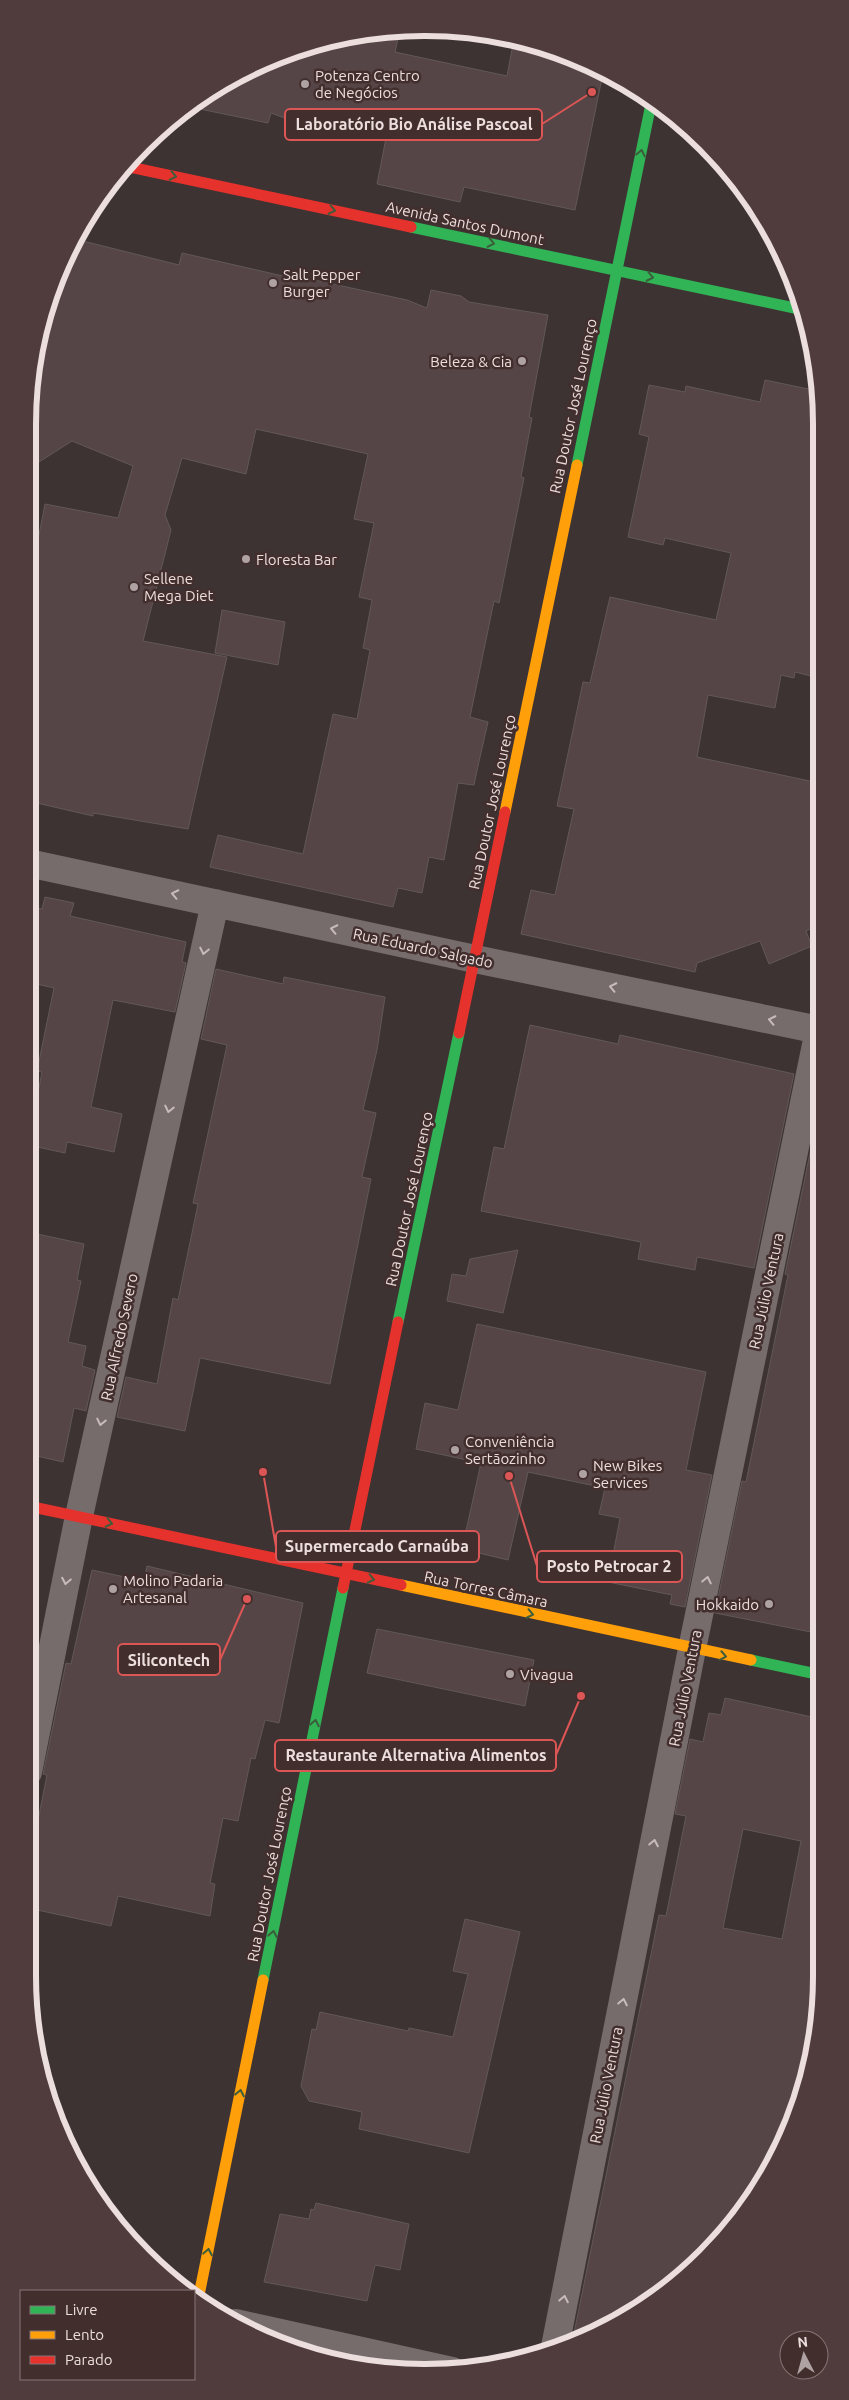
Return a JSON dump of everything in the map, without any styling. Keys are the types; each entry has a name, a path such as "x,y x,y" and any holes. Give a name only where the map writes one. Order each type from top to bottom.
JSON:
{"street":[{"name":"Rua Doutor José Lourenço","path":"200,2292 346,1574 650,109"},
{"name":"Avenida Santos Dumont","path":"134,168 795,308"},
{"name":"Rua Eduardo Salgado","path":"36,864 475,959 813,1029"},
{"name":"Rua Alfredo Severo","path":"36,1732 79,1516 215,903"},
{"name":"Rua Júlio Ventura","path":"556,2340 692,1649 813,1059"},
{"name":"Rua Torres Câmara","path":"36,1508 813,1673"},
{"path":"268,2330 415,2364"}],"building":[{"path":"398,37 395,52 507,76 513,47 549,57 602,79 575,210 464,187 460,202 377,184 386,138 330,127 306,126 271,113 268,123 199,109 230,88 253,76 300,57 324,49"},
{"path":"82,241 179,265 182,253 305,281 305,278 407,300 427,308 431,290 461,296 469,302 548,315 529,417 532,418 521,477 524,478 499,603 494,601 470,717 488,722 474,785 458,783 444,860 429,857 422,893 398,888 393,907 210,867 218,835 303,854 333,714 357,719 370,650 363,648 372,600 359,597 374,523 354,519 368,454 256,429 246,474 182,458 165,515 171,530 143,641 227,657 188,829 93,813 93,816 36,803 36,551 45,504 118,518 133,466 72,441 36,464 37,399 49,324 66,276"},
{"path":"765,380 811,390 813,424 813,676 795,672 794,678 781,675 775,708 708,695 697,757 813,782 813,928 806,931 812,946 769,964 760,941 697,963 695,972 521,934 531,890 555,895 574,809 557,806 583,682 590,683 610,597 716,620 731,553 665,538 663,545 628,537 649,437 639,434 649,385 685,392 686,386 760,402"},
{"path":"222,610 285,622 278,665 215,653"},
{"path":"45,897 74,903 70,916 186,942 182,962 186,963 175,1012 113,1000 91,1107 122,1114 114,1152 67,1142 65,1153 36,1147 36,1103 42,1072 37,1071 54,988 36,984 36,908 42,909"},
{"path":"216,969 283,984 284,977 385,997 377,1050 363,1110 376,1113 362,1177 371,1179 330,1384 200,1358 185,1431 117,1417 126,1377 157,1384 173,1298 178,1300 198,1204 193,1203 227,1045 201,1039"},
{"path":"530,1025 618,1044 620,1035 794,1074 754,1268 697,1257 695,1270 638,1259 641,1242 481,1211 494,1147 504,1149"},
{"path":"813,1139 813,1632 715,1613 742,1481 746,1482 788,1275 785,1274"},
{"path":"36,1234 84,1244 77,1280 81,1281 68,1342 86,1346 82,1366 95,1370 86,1411 74,1408 63,1462 36,1456"},
{"path":"518,1250 503,1313 447,1301 452,1274 466,1276 470,1259"},
{"path":"477,1324 706,1372 686,1470 712,1475 685,1607 670,1604 672,1595 608,1582 620,1518 599,1514 605,1488 528,1472 508,1560 462,1549 481,1463 416,1449 425,1403 458,1410"},
{"path":"147,1566 303,1603 279,1723 265,1720 255,1759 251,1758 238,1821 223,1818 210,1883 215,1884 210,1916 118,1896 111,1926 36,1910 36,1831 47,1775 43,1774 66,1663 71,1664 92,1570 144,1581"},
{"path":"377,1629 534,1660 525,1706 367,1673"},
{"path":"725,1698 813,1717 813,1976 809,2026 800,2076 773,2147 761,2170 733,2212 699,2250 661,2284 619,2312 574,2334 659,1915 666,1916 686,1816 675,1814 690,1739 703,1742 709,1713 721,1715","holes":["743,1829 801,1841 782,1939 723,1928"]},
{"path":"465,1919 520,1932 469,2153 359,2129 362,2112 309,2101 301,2086 312,2029 316,2030 320,2012 408,2031 409,2028 453,2037 468,1974 453,1971"},
{"path":"316,2203 409,2224 400,2270 375,2265 367,2301 264,2282 280,2214 309,2219 311,2209 314,2210"}],"traffic: fast":[{"path":"577,465 650,109"},
{"path":"411,227 795,308"},
{"path":"398,1322 459,1033"},
{"path":"263,1980 343,1588"},
{"path":"751,1660 813,1673"}],"traffic: slow":[{"path":"505,812 577,465"},
{"path":"401,1585 751,1660"},
{"path":"200,2292 263,1980"}],"traffic: jam":[{"path":"134,168 411,227"},
{"path":"459,1033 505,812"},
{"path":"343,1588 398,1322"},
{"path":"36,1508 401,1585"}],"place":[{"name":"Potenza Centro de Negócios","path":"305,84"},
{"name":"Laboratório Bio Análise Pascoal","path":"592,92"},
{"name":"Salt Pepper Burger","path":"273,283"},
{"name":"Beleza & Cia","path":"522,361"},
{"name":"Floresta Bar","path":"246,559"},
{"name":"Sellene Mega Diet","path":"134,587"},
{"name":"Conveniência Sertãozinho","path":"455,1450"},
{"name":"Supermercado Carnaúba","path":"263,1472"},
{"name":"New Bikes Services","path":"583,1474"},
{"name":"Posto Petrocar 2","path":"509,1476"},
{"name":"Molino Padaria Artesanal","path":"113,1589"},
{"name":"Silicontech","path":"247,1599"},
{"name":"Hokkaido","path":"769,1604"},
{"name":"Vivagua","path":"510,1674"},
{"name":"Restaurante Alternativa Alimentos","path":"581,1696"}]}
